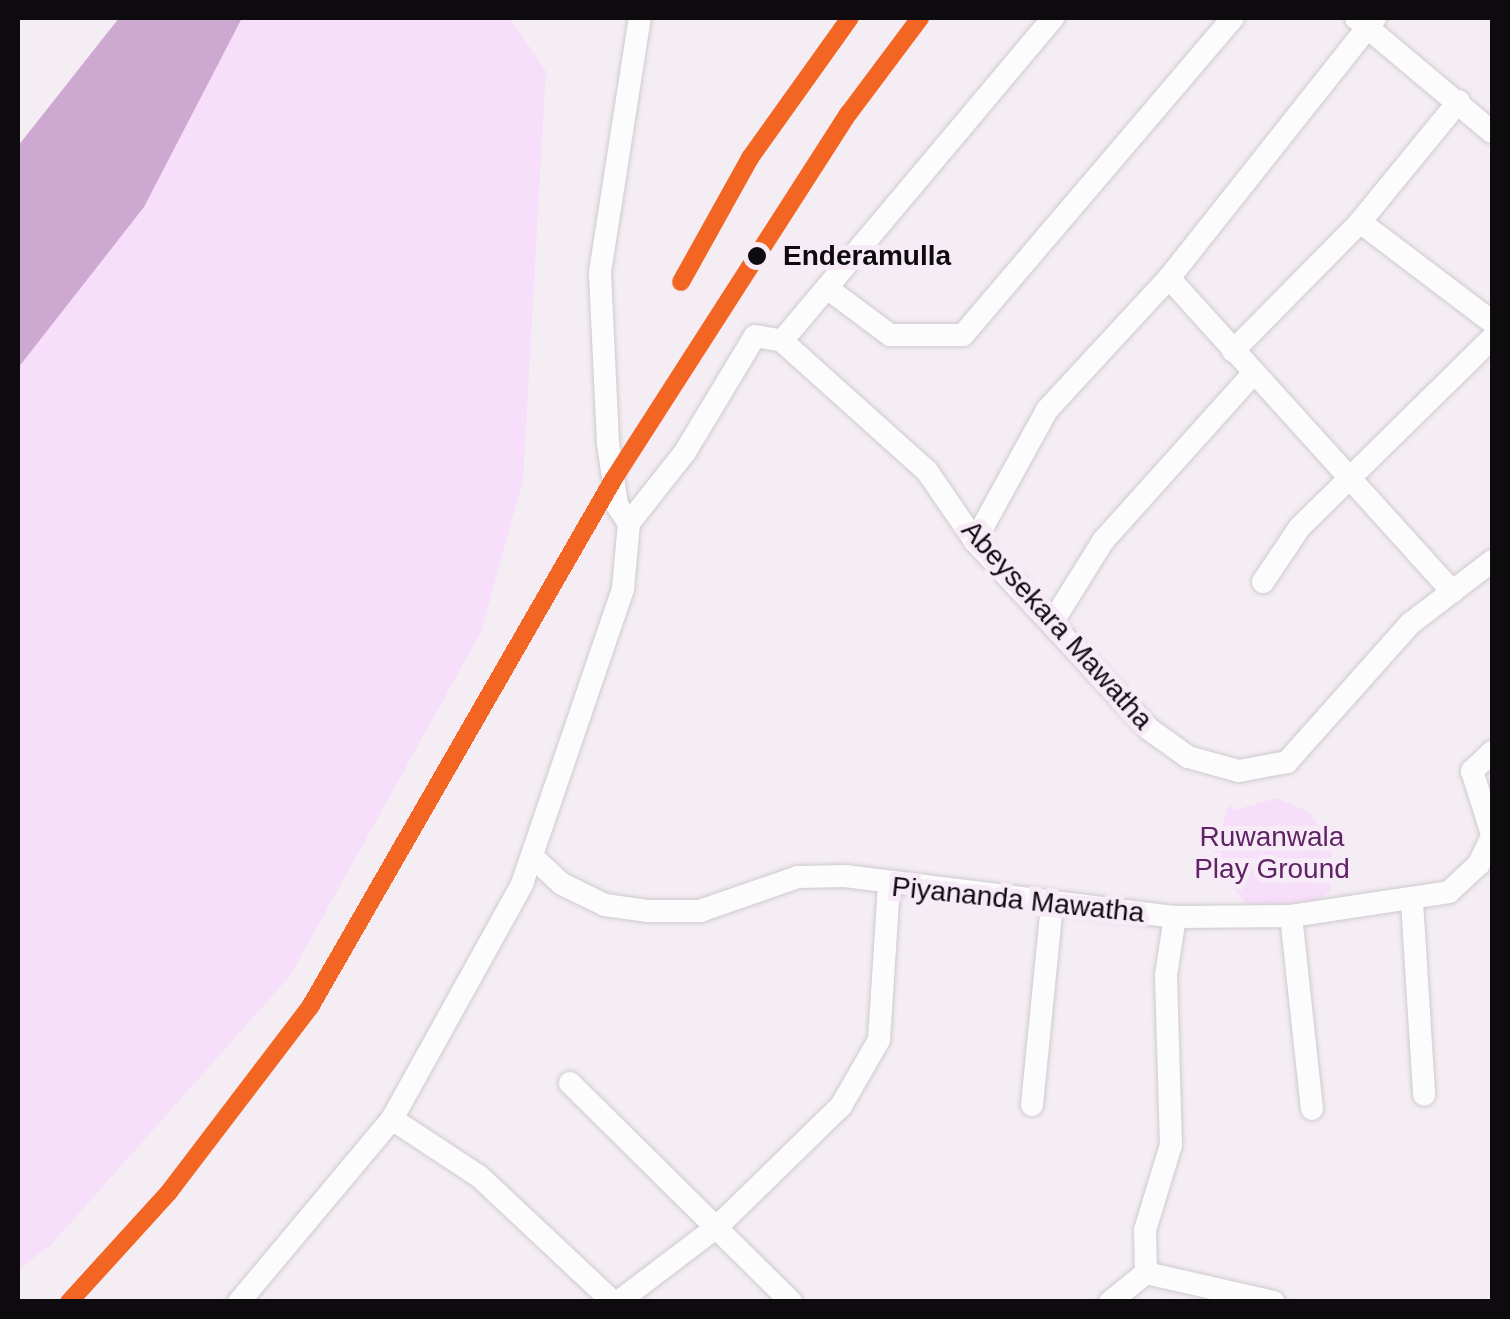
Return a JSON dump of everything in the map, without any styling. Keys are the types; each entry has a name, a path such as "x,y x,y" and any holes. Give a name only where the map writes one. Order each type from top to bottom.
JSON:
{"street":[{"path":"238,1302 392,1119 535,859 623,589 628,523 612,480 600,272 640,18"},
{"path":"628,523 685,452 755,336 782,341 1053,18"},
{"path":"827,288 890,335 963,335 1234,18"},
{"path":"975,540 1046,410 1169,278 1366,21 1492,132"},
{"path":"1233,351 1360,222 1459,102"},
{"path":"1360,222 1492,322"},
{"path":"1169,278 1454,592"},
{"path":"1263,582 1300,527 1492,338"},
{"name":"Abeysekara Mawatha","path":"782,341 927,471 975,540 1149,729 1188,757 1239,771 1287,762 1411,624 1492,561"},
{"path":"1052,622 1103,541 1254,374"},
{"path":"1492,752 1472,770 1492,835"},
{"name":"Piyananda Mawatha","path":"535,859 562,884 605,905 647,911 700,911 798,877 844,876 889,887 1175,917 1291,916 1412,902 1449,892 1480,864 1492,835"},
{"path":"392,1119 480,1176 615,1302 718,1226 842,1106 880,1040 889,887"},
{"path":"1412,902 1424,1095"},
{"path":"1032,1105 1052,903"},
{"path":"1291,916 1312,1108"},
{"path":"1146,1273 1145,1230 1172,1145 1166,975 1175,917"},
{"path":"570,1083 718,1226 790,1302"},
{"path":"1110,1302 1146,1273"},
{"path":"1146,1273 1274,1302"}],"green space":[{"path":"242,18 510,18 546,71 523,480 481,632 290,976 50,1246 18,1269 18,368 144,207"},
{"name":"Ruwanwala Play Ground","path":"1277,798 1307,811 1332,841 1331,891 1299,910 1246,904 1211,860 1229,804 1234,810"}],"shaded area":[{"path":"119,18 242,18 144,207 18,368 18,146"}],"transit line":[{"path":"681,282 750,158 850,18"},
{"path":"69,1302 169,1192 310,1007 613,480 849,113 920,18"}],"place":[{"name":"Enderamulla","path":"757,256"}]}
